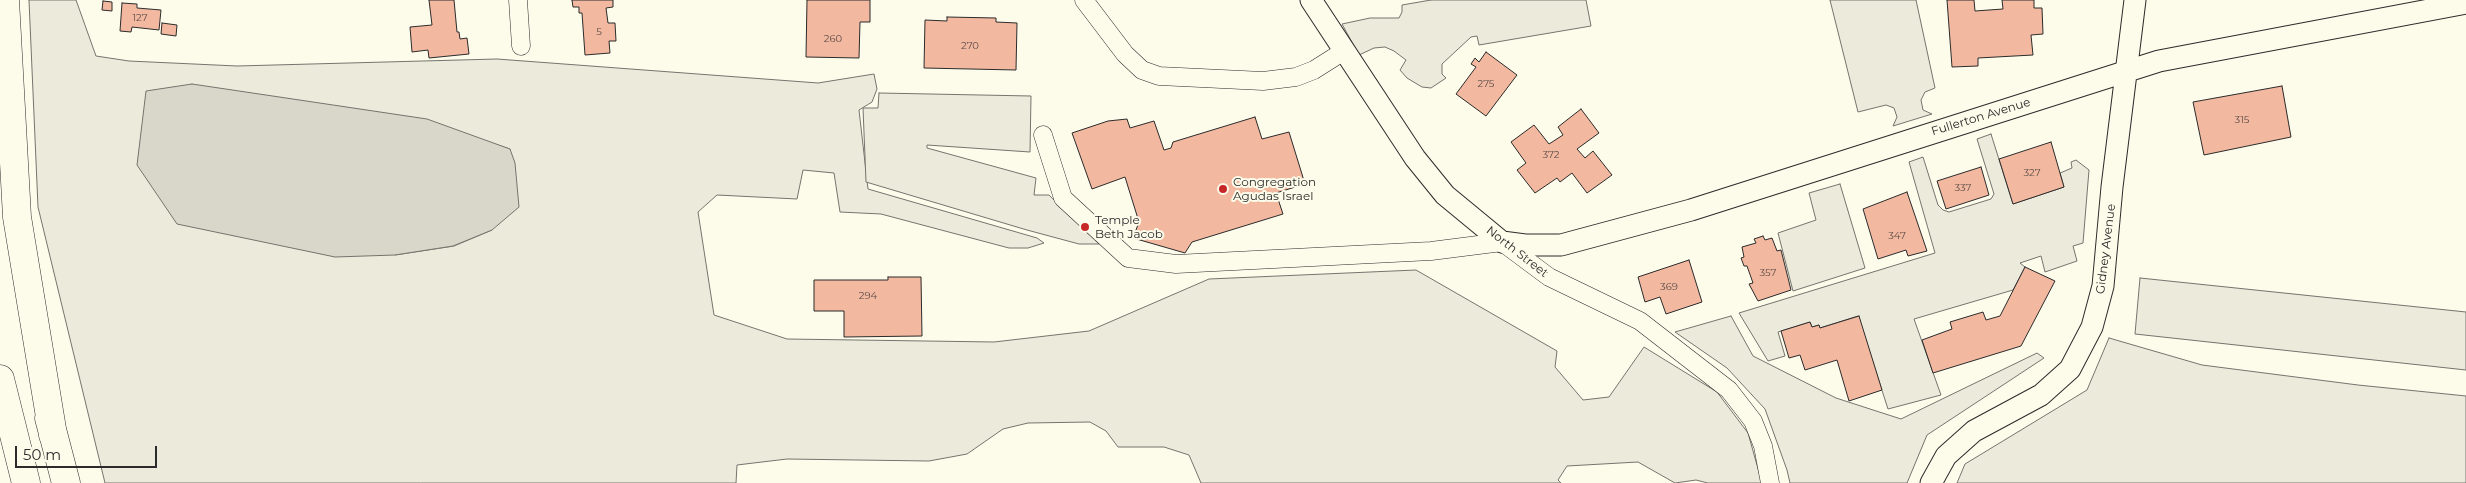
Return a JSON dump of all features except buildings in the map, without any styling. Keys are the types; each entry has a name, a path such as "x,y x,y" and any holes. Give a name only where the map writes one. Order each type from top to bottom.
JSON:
{"highway":[{"path":"5,0 17,217 53,435"},
{"path":"0,231 66,483"},
{"path":"0,379 26,483"}],"street":[{"path":"518,0 521,46"},
{"path":"1084,0 1126,54 1142,70 1159,76 1263,81 1296,77 1314,70 1344,51"},
{"name":"North Street","path":"1310,0 1415,158 1445,195 1502,242 1549,277 1640,321 1730,390 1753,421 1763,446 1770,483"},
{"name":"Gidney Avenue","path":"1931,483 1946,456 1974,431 2041,395 2070,369 2092,327 2103,286 2125,72 2135,0"},
{"name":"Fullerton Avenue","path":"1502,242 1525,245 1561,245 1691,210 2159,61 2466,4"},
{"path":"1043,135 1063,198 1128,258 1186,264 1431,251 1502,242"}],"shaded area":[{"path":"29,0 76,0 96,56 129,61 237,66 497,59 818,83 874,74 877,89 872,102 859,110 868,189 1037,238 1044,243 1028,248 1009,248 881,214 840,212 834,173 803,170 797,199 717,195 698,212 714,315 787,339 994,342 1089,331 1209,279 1416,270 1557,351 1555,367 1583,400 1609,397 1644,347 1717,392 1748,433 1762,483 1708,483 1696,480 1675,483 1638,462 1567,466 1558,480 1561,483 1201,483 1189,455 1164,447 1118,447 1106,431 1090,422 1028,423 1003,429 967,454 929,461 787,459 737,465 736,483 105,483 38,207","holes":["478,139 510,149 492,230 454,246 395,255"]},
{"path":"1431,0 1586,0 1591,26 1479,45 1477,36 1471,37 1442,64 1442,74 1446,78 1431,88 1422,87 1407,78 1400,70 1406,60 1394,51 1385,47 1374,48 1359,55 1342,24 1370,18 1399,18 1402,12 1402,5"},
{"path":"1830,0 1916,0 1935,88 1925,92 1921,100 1923,110 1932,114 1893,126 1897,117 1894,108 1886,105 1858,112"},
{"path":"192,84 427,119 510,149 515,163 519,207 492,230 453,246 395,255 335,257 177,224 137,165 146,91"},
{"path":"879,93 1031,96 1030,152 927,145 927,148 1036,178 1034,195 1049,195 1099,244 1079,244 866,182 863,108 878,108"},
{"path":"1991,134 2013,204 2064,187 2060,173 2072,168 2071,162 2076,160 2089,170 2083,243 2073,246 2077,261 2045,272 2041,256 2020,263 2025,267 2013,290 1914,319 1941,395 1888,409 1858,316 1820,328 1819,325 1812,327 1810,322 1778,332 1785,356 1768,361 1739,313 1935,253 1909,162 1923,157 1938,205 1943,210 1949,212 1991,199 1994,194 1977,139"},
{"path":"1840,184 1865,268 1793,291 1778,233 1816,220 1809,193"},
{"path":"2140,278 2466,312 2466,370 2135,334"},
{"path":"1731,316 1753,356 1836,398 1901,419 2037,353 2044,358 1927,435 1907,483 1790,483 1765,409 1727,368 1675,332"},
{"path":"2109,338 2202,365 2358,385 2466,396 2466,483 1957,483 1965,464 2087,390"}],"place":[{"name":"Congregation Agudas Israel","path":"1223,189"},
{"name":"Temple Beth Jacob","path":"1085,227"}]}
